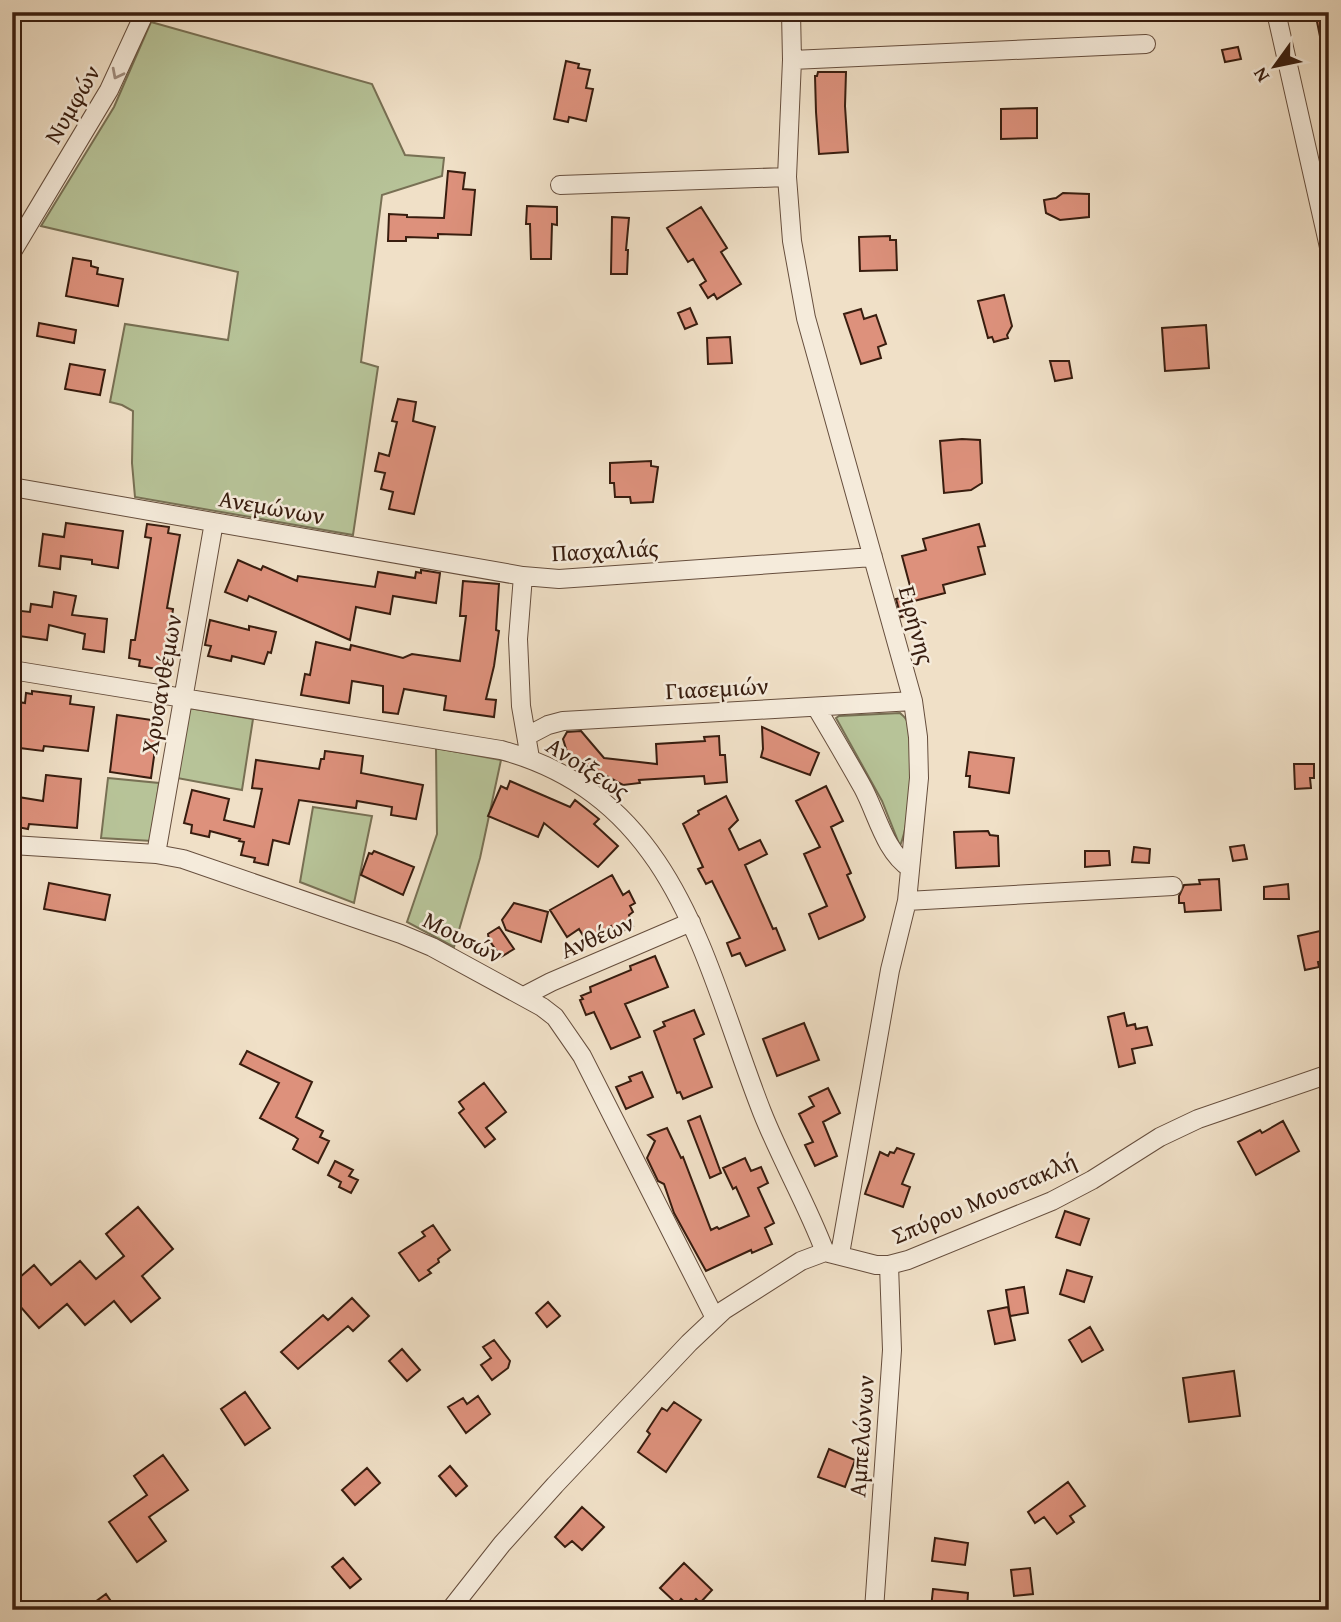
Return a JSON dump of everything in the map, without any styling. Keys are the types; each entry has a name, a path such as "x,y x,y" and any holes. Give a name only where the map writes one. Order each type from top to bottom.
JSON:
{"street":[{"name":"Νυμφών","path":"12,252 109,90 145,12"},
{"name":"Ειρήνης","path":"791,12 792,60 787,177 792,241 806,318 913,701 919,747 919,778 907,901 890,970 833,1253"},
{"path":"1276,12 1329,247"},
{"path":"792,60 1146,44"},
{"path":"560,185 787,177"},
{"name":"Ανεμώνων","path":"12,487 523,576"},
{"name":"Χρυσανθέμων","path":"156,854 214,522"},
{"name":"Πασχαλιάς","path":"530,758 521,706 518,639 523,576 559,579 873,557"},
{"name":"Ανοίξεως","path":"12,670 501,750 530,758 552,768 580,786 627,823 659,862 691,922 730,1018 762,1111 792,1178 833,1253"},
{"name":"Γιασεμιών","path":"527,736 563,721 913,701"},
{"path":"816,707 863,787 897,857 910,868"},
{"name":"Μουσών","path":"12,845 156,854 193,862 401,934 432,947 524,996 555,1017 582,1056 715,1318"},
{"path":"907,901 1173,886"},
{"name":"Ανθέων","path":"524,996 691,922"},
{"name":"Σπύρου Μουστακλή","path":"833,1253 871,1264 889,1265 1003,1223 1052,1201 1092,1180 1160,1137 1198,1119 1329,1074"},
{"path":"450,1610 534,1508 715,1318 770,1279 801,1261 833,1253"},
{"name":"Αμπελώνων","path":"874,1610 892,1350 889,1265"}],"green space":[{"path":"151,22 372,84 405,155 444,158 442,176 382,195 361,362 378,367 353,535 135,497 132,463 133,411 110,402 125,324 228,340 238,272 41,226 114,107"},
{"path":"189,708 253,719 242,790 177,778"},
{"path":"900,713 906,720 910,733 912,765 907,819 900,846 882,801 836,718"},
{"path":"436,748 501,760 480,858 454,947 407,922 437,834"},
{"path":"108,778 159,783 152,841 101,838"},
{"path":"313,807 372,816 354,903 300,882"}],"building":[{"path":"1315,12 1329,12 1329,51 1323,51"},
{"path":"1238,47 1241,59 1225,62 1222,50"},
{"path":"566,61 579,64 578,68 590,70 586,88 593,89 586,121 569,117 568,122 554,119"},
{"path":"818,72 846,72 848,152 819,154 815,76"},
{"path":"1037,108 1037,138 1001,139 1001,109"},
{"path":"448,171 465,173 463,189 475,190 471,235 438,234 438,238 406,237 406,241 388,241 389,214 444,218"},
{"path":"1063,193 1089,194 1089,217 1060,220 1046,213 1044,200 1056,198"},
{"path":"527,206 557,207 557,225 552,224 551,259 531,259 530,224 526,224"},
{"path":"701,207 727,248 721,252 741,284 717,299 714,294 708,298 700,285 706,281 693,259 688,262 667,228"},
{"path":"612,217 629,218 627,274 611,274"},
{"path":"890,236 890,240 896,240 897,270 860,271 859,237"},
{"path":"73,258 91,261 91,266 98,268 97,274 123,279 118,306 66,296"},
{"path":"1004,295 1012,326 1008,338 994,342 992,337 988,338 978,301"},
{"path":"690,308 697,324 685,329 678,313"},
{"path":"861,309 864,319 876,315 886,344 878,347 881,358 861,364 844,314"},
{"path":"39,323 76,330 74,343 37,336"},
{"path":"1206,325 1209,368 1165,371 1162,328"},
{"path":"730,337 732,363 708,364 707,338"},
{"path":"1050,361 1069,361 1072,378 1055,381"},
{"path":"70,364 105,370 100,395 65,389"},
{"path":"398,399 416,402 413,421 435,427 414,514 389,509 393,492 381,489 385,473 375,471 379,453 389,456 397,422 392,421"},
{"path":"980,440 982,483 971,490 944,493 940,441"},
{"path":"651,461 651,466 658,467 653,502 631,503 630,497 615,497 614,483 610,483 610,463"},
{"path":"66,523 123,531 118,568 92,564 92,560 61,556 60,569 39,566 43,534 64,537"},
{"path":"147,524 169,527 168,533 180,535 167,608 173,609 168,646 173,647 169,671 139,666 140,660 129,658 131,640 135,640 151,538 145,537"},
{"path":"979,524 985,546 978,547 985,574 943,585 945,593 914,601 902,556 926,550 923,539"},
{"path":"238,560 261,570 263,566 297,581 298,576 375,587 378,572 415,578 416,572 421,573 421,570 440,573 436,603 393,596 390,614 356,607 350,640 249,596 247,601 225,592"},
{"path":"463,581 499,584 496,630 499,631 486,699 496,700 494,717 444,710 446,696 404,689 398,714 383,712 383,686 352,681 349,703 301,695 305,674 310,675 316,642 350,650 351,645 403,658 412,654 460,661 466,616 460,616"},
{"path":"54,592 76,596 72,615 107,619 104,652 83,649 85,634 49,625 47,640 12,635 12,610 30,612 31,604 52,607"},
{"path":"910,596 914,614 901,617 896,599"},
{"path":"210,620 249,630 249,626 276,632 271,653 268,652 264,664 232,656 231,661 208,656 211,646 205,645"},
{"path":"32,691 71,696 70,704 94,707 88,751 44,746 43,751 12,747 12,701 25,703 26,693 32,694"},
{"path":"117,715 159,721 151,778 110,772"},
{"path":"762,727 819,753 810,775 761,757"},
{"path":"581,731 604,758 657,764 656,744 705,741 704,737 719,736 720,755 725,755 727,782 705,784 704,776 639,780 640,783 623,785 568,755 563,739 567,732"},
{"path":"325,751 363,756 361,773 423,785 416,819 391,815 392,807 357,801 356,808 299,800 289,844 273,840 268,865 241,855 244,842 239,841 240,839 210,831 209,837 191,833 192,825 184,823 192,790 229,799 224,820 254,827 262,789 252,788 256,760 319,769"},
{"path":"969,752 1014,758 1009,793 969,787 970,776 966,776"},
{"path":"1294,764 1314,764 1314,778 1310,778 1311,788 1295,789"},
{"path":"46,775 81,779 77,828 29,824 28,829 12,826 12,796 43,801"},
{"path":"510,781 570,807 575,800 599,819 594,824 618,846 598,867 544,823 538,837 488,816 501,786 507,789"},
{"path":"826,786 843,821 831,827 851,873 847,875 865,917 819,939 809,914 827,906 804,854 820,847 796,801"},
{"path":"726,796 738,820 729,829 739,850 760,840 767,854 745,865 785,950 746,966 740,953 732,956 727,943 740,938 712,881 706,884 698,869 703,867 683,824 699,814 698,811"},
{"path":"988,831 990,835 998,836 999,866 956,868 954,832"},
{"path":"1244,845 1247,859 1233,861 1230,847"},
{"path":"1134,847 1150,849 1149,863 1132,862"},
{"path":"374,851 414,867 403,895 361,875 369,853"},
{"path":"1085,851 1109,851 1110,865 1085,867"},
{"path":"612,875 623,895 629,891 635,903 630,906 633,912 629,915 633,926 621,932 619,928 613,931 611,926 587,942 579,929 567,937 550,910"},
{"path":"1219,879 1221,910 1185,912 1184,903 1179,903 1184,885 1200,884 1199,880"},
{"path":"49,883 110,895 105,920 44,909"},
{"path":"1288,884 1289,899 1264,899 1264,887"},
{"path":"514,903 548,912 541,942 506,930 502,920"},
{"path":"499,927 514,949 501,957 488,934"},
{"path":"1329,929 1329,960 1318,962 1319,967 1305,970 1298,936"},
{"path":"655,956 668,987 625,1004 640,1037 611,1049 594,1012 586,1015 581,996 591,992 590,987 631,970 630,966"},
{"path":"694,1010 704,1034 694,1039 712,1087 683,1099 680,1092 677,1093 654,1031 665,1026 663,1022"},
{"path":"1124,1013 1127,1026 1135,1024 1136,1029 1147,1027 1152,1045 1132,1049 1135,1063 1119,1067 1108,1017"},
{"path":"804,1023 819,1060 777,1076 763,1039"},
{"path":"247,1051 312,1082 296,1117 323,1131 320,1137 329,1141 318,1163 293,1149 298,1139 260,1118 279,1083 240,1064"},
{"path":"642,1072 653,1097 626,1109 616,1087 631,1081 629,1077"},
{"path":"484,1083 506,1112 486,1128 495,1139 485,1147 459,1113 464,1109 459,1102"},
{"path":"828,1088 840,1113 823,1122 837,1156 815,1166 805,1145 813,1142 799,1114 814,1106 809,1097"},
{"path":"700,1116 721,1173 710,1178 688,1121"},
{"path":"1283,1121 1299,1151 1256,1175 1238,1142"},
{"path":"667,1128 681,1158 683,1157 711,1230 749,1216 736,1187 733,1189 723,1168 745,1158 751,1171 761,1167 768,1183 758,1188 774,1223 765,1228 772,1244 752,1253 751,1250 706,1271 674,1213 664,1184 658,1181 647,1158 655,1141 648,1135"},
{"path":"897,1148 914,1154 902,1184 910,1187 903,1207 865,1194 880,1152 888,1156"},
{"path":"335,1161 353,1170 349,1176 358,1180 351,1193 339,1187 341,1182 328,1175"},
{"path":"138,1207 173,1249 142,1276 160,1298 131,1322 114,1301 85,1325 67,1304 39,1328 12,1297 12,1284 34,1265 51,1285 80,1261 96,1279 124,1256 106,1234"},
{"path":"1065,1211 1089,1219 1080,1245 1056,1237"},
{"path":"433,1225 450,1250 428,1270 431,1273 419,1281 399,1253 425,1236 422,1232"},
{"path":"1067,1270 1092,1277 1084,1302 1060,1294"},
{"path":"1024,1287 1028,1313 1010,1316 1006,1290"},
{"path":"352,1298 369,1316 353,1331 348,1326 298,1369 281,1352 323,1315 328,1320"},
{"path":"548,1302 560,1316 547,1327 536,1313"},
{"path":"1008,1307 1015,1340 995,1344 988,1311"},
{"path":"1090,1327 1103,1350 1082,1362 1069,1340"},
{"path":"494,1340 510,1361 508,1368 492,1380 481,1365 491,1358 483,1347"},
{"path":"402,1349 420,1370 407,1381 389,1361"},
{"path":"1234,1371 1240,1416 1189,1422 1183,1378"},
{"path":"245,1392 270,1428 245,1445 221,1409"},
{"path":"478,1396 490,1414 466,1433 448,1407 463,1398 467,1404"},
{"path":"674,1402 701,1420 666,1472 638,1452 650,1434 647,1431 662,1408 667,1411"},
{"path":"829,1449 855,1460 845,1487 818,1477"},
{"path":"163,1455 188,1490 149,1517 166,1541 137,1562 109,1522 147,1495 134,1476"},
{"path":"450,1466 467,1486 456,1496 439,1476"},
{"path":"367,1468 380,1483 355,1505 342,1490"},
{"path":"1068,1482 1085,1506 1070,1516 1074,1522 1057,1534 1044,1517 1035,1523 1028,1512"},
{"path":"582,1507 604,1527 582,1550 572,1541 565,1547 555,1537"},
{"path":"935,1538 968,1543 965,1565 932,1561"},
{"path":"343,1558 361,1579 350,1588 332,1567"},
{"path":"684,1563 712,1590 700,1603 696,1599 689,1607 681,1599 677,1604 660,1588"},
{"path":"1030,1568 1033,1594 1014,1596 1011,1570"},
{"path":"933,1589 968,1593 967,1610 931,1608"},
{"path":"106,1594 117,1610 84,1610"}]}
